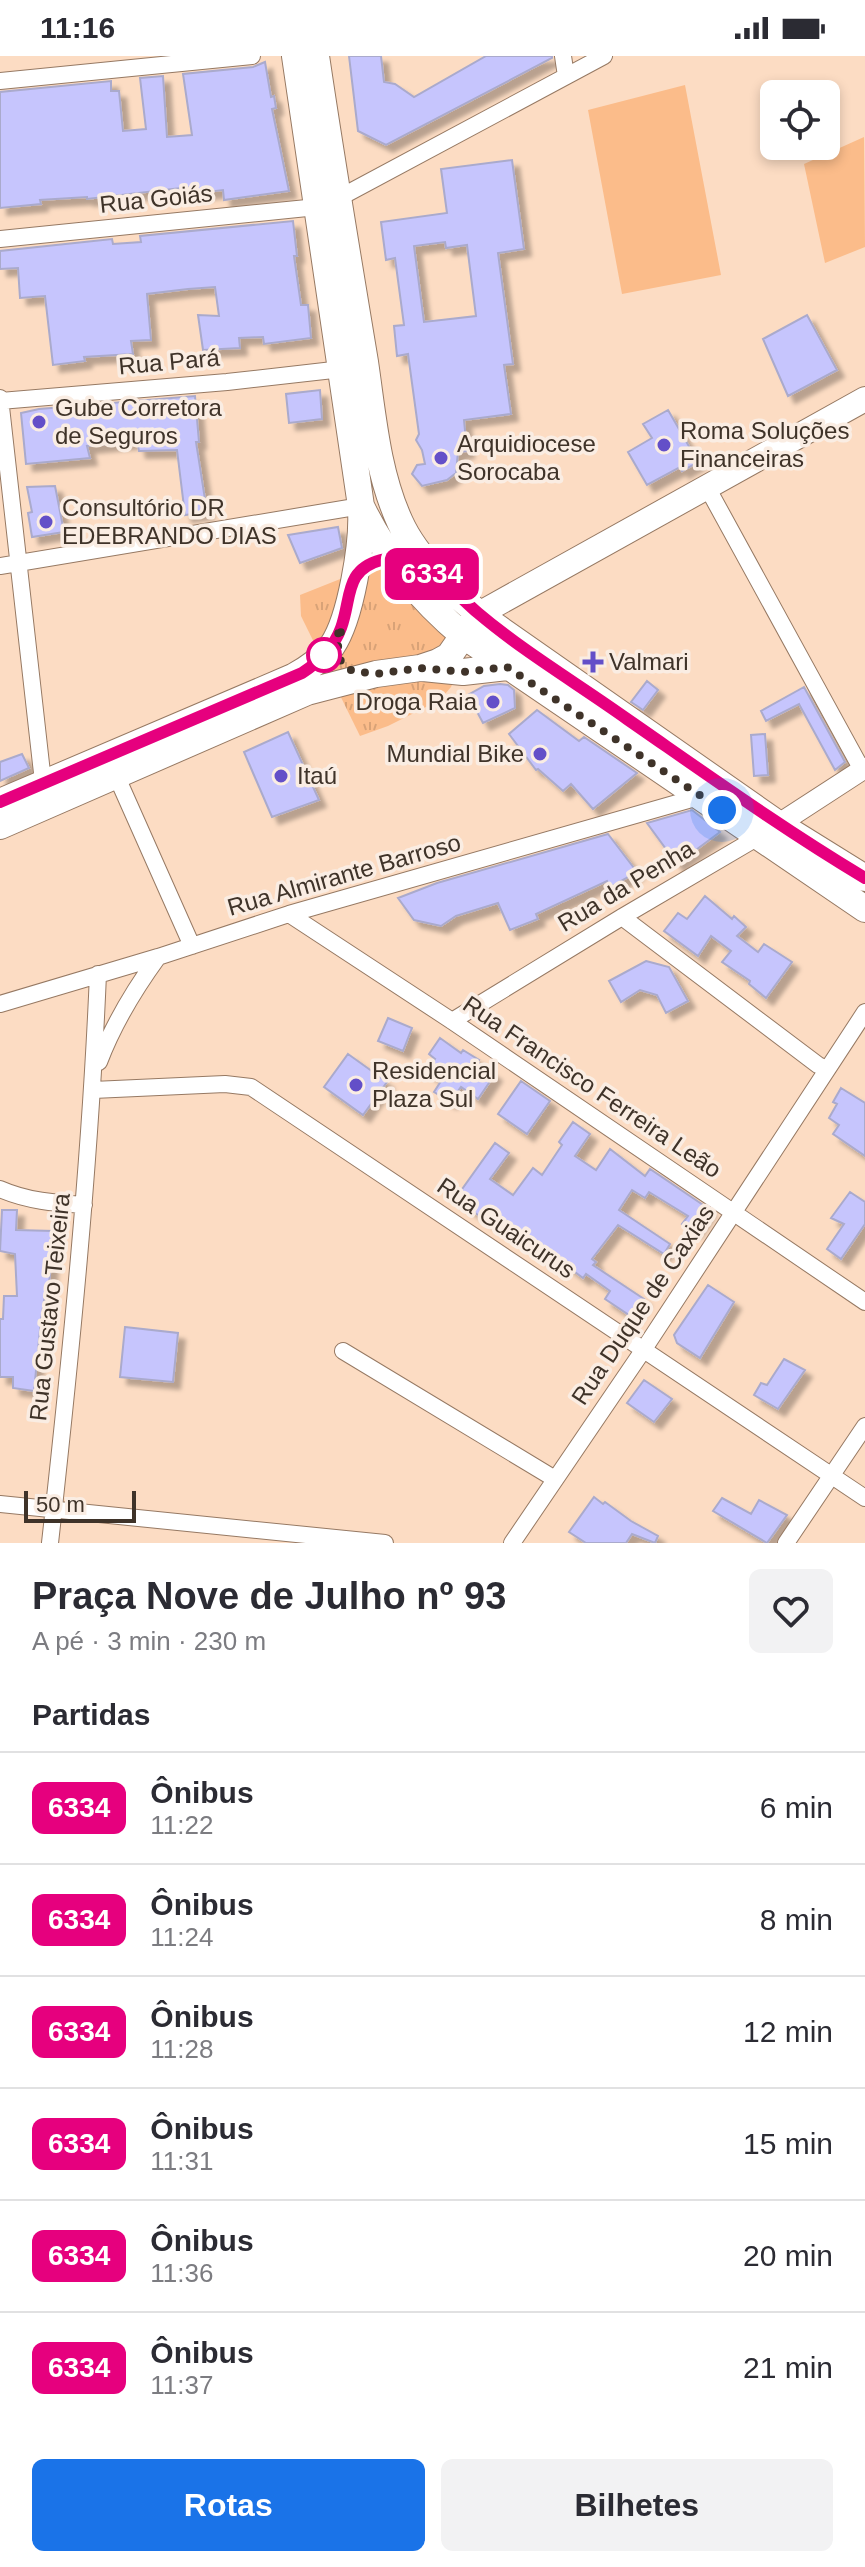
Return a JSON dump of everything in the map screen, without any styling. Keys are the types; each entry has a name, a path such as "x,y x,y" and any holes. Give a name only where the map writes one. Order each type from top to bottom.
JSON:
{"main road":[{"path":"295,56 381,464 398,518 415,546 453,590 479,614 769,830 865,909"},
{"path":"316,56 342,369 361,506 360,545 338,647 341,662 352,671 376,674"},
{"path":"420,668 449,656 479,614 865,399"},
{"path":"361,506 377,539 391,558 448,623 464,636 702,796 865,878"},
{"path":"354,576 370,564 391,558 410,559 453,590"},
{"path":"0,802 43,781 293,677 318,661 331,647 342,626"},
{"path":"0,826 294,698 332,685 376,674 420,668 463,672 507,667"}],"street":[{"path":"0,81 252,56"},
{"path":"563,56 566,76"},
{"path":"327,203 604,56"},
{"name":"Rua Goiás","path":"0,239 327,203"},
{"name":"Rua Pará","path":"0,400 227,382 342,369"},
{"path":"0,400 43,781 53,790 72,795"},
{"path":"707,487 863,769"},
{"path":"0,566 361,506"},
{"name":"Rua da Penha","path":"452,1021 769,830 863,769"},
{"path":"116,775 192,946"},
{"name":"Rua Almirante Barroso","path":"0,1004 289,914 702,796"},
{"name":"Rua Francisco Ferreira Leão","path":"289,914 865,1302"},
{"path":"622,917 827,1069"},
{"name":"Rua Gustavo Teixeira","path":"93,1083 107,1041 158,957"},
{"path":"118,968 125,980 125,1008"},
{"name":"Rua Gustavo Teixeira","path":"50,1543 84,1205 98,974"},
{"name":"Rua Duque de Caxias","path":"512,1543 644,1349 865,1012"},
{"name":"Rua Guaicurus","path":"93,1083 251,1087 865,1498"},
{"path":"0,1189 16,1196 84,1205"},
{"path":"343,1351 555,1479"},
{"path":"786,1543 865,1426"},
{"path":"0,1504 385,1543"}],"green space":[{"path":"685,85 721,275 622,294 588,110"},
{"path":"864,137 865,247 825,263 804,164 813,160 840,160 840,148"},
{"path":"383,562 453,640 457,673 440,700 360,736 301,616 300,595"}],"building":[{"path":"349,56 381,56 384,82 395,84 414,97 486,56 552,58 386,145 358,131"},
{"path":"265,62 271,97 274,96 276,108 272,109 289,191 224,200 223,190 190,194 189,187 87,199 40,200 41,204 0,208 0,92 111,81 111,91 119,91 123,131 146,129 140,78 163,76 167,137 192,135 183,74 253,67"},
{"path":"512,160 524,249 498,253 513,364 504,365 511,414 464,420 467,451 458,452 456,473 447,480 422,486 412,474 417,465 425,464 416,440 419,434 408,354 397,356 394,326 404,325 395,258 386,260 381,222 447,213 441,169","holes":["445,242 446,248 467,245 476,316 424,322 414,246"]},
{"path":"293,221 301,305 308,305 311,338 264,344 263,337 239,338 240,348 203,350 198,315 219,316 215,287 188,289 147,294 151,340 131,341 133,354 84,357 85,361 53,365 45,296 20,298 18,268 0,269 0,251 112,239 113,244 141,242 140,236"},
{"path":"807,315 837,370 788,396 763,339"},
{"path":"320,390 322,419 289,423 286,394"},
{"path":"195,396 199,442 196,442 207,512 185,515 177,450 139,451 137,441 87,446 90,458 26,464 21,413"},
{"name":"Roma Soluções Financeiras","path":"668,410 698,462 682,471 680,467 647,485 628,452 652,438 643,424"},
{"path":"55,486 64,532 32,537 28,513 32,512 27,487"},
{"path":"338,527 342,548 300,563 288,535"},
{"path":"647,681 658,690 643,710 631,702"},
{"name":"Droga Raia","path":"500,684 514,690 515,708 483,723 468,695 484,686"},
{"path":"804,687 845,762 835,770 799,704 766,721 761,711"},
{"path":"537,710 579,741 584,737 637,773 593,809 571,784 563,791 536,770 509,734"},
{"name":"Itaú","path":"288,732 319,800 272,817 244,752"},
{"path":"765,734 768,775 754,776 751,735"},
{"path":"22,754 29,768 0,781 0,762"},
{"path":"692,810 720,832 677,864 647,823"},
{"path":"608,834 637,872 610,887 607,881 536,914 538,919 510,930 498,903 456,916 441,926 414,920 398,898 437,883"},
{"path":"705,896 746,927 737,936 758,952 764,944 792,962 766,998 749,984 750,981 722,962 731,951 711,936 698,956 664,931 678,913 687,919"},
{"path":"646,961 669,967 688,1001 666,1013 657,995 640,990 621,1002 609,981"},
{"path":"388,1018 412,1028 403,1051 378,1041"},
{"path":"440,1038 461,1053 463,1050 479,1060 477,1062 495,1074 478,1099 461,1087 450,1102 434,1092 441,1081 426,1071 435,1059 429,1054"},
{"name":"Residencial Plaza Sul","path":"348,1054 387,1082 363,1115 324,1087"},
{"path":"521,1081 550,1101 527,1134 498,1114"},
{"path":"841,1088 865,1103 865,1156 833,1134 839,1125 829,1118"},
{"path":"573,1122 590,1134 575,1156 596,1170 610,1149 645,1176 650,1169 709,1209 694,1231 682,1224 688,1216 649,1192 645,1198 632,1190 619,1210 670,1244 664,1254 618,1225 592,1259 596,1262 593,1265 644,1299 632,1317 605,1299 610,1291 586,1274 583,1278 563,1263 558,1269 534,1252 538,1245 498,1215 491,1224 455,1199 495,1143 509,1153 490,1179 513,1195 533,1168 542,1175"},
{"path":"850,1192 865,1202 865,1224 841,1259 827,1249 844,1224 831,1218"},
{"path":"2,1210 17,1210 16,1230 54,1231 34,1391 13,1388 13,1377 0,1377 0,1319 3,1319 4,1296 17,1296 15,1254 0,1251"},
{"path":"708,1285 734,1302 700,1358 677,1343 674,1335"},
{"path":"125,1327 178,1333 173,1382 120,1377"},
{"path":"784,1359 805,1370 778,1409 754,1395 761,1383 767,1385"},
{"path":"644,1380 672,1399 654,1422 627,1403"},
{"path":"594,1497 658,1536 655,1543 632,1534 626,1543 586,1543 569,1532"},
{"path":"722,1498 751,1514 759,1500 787,1515 767,1543 713,1511"}],"bus line":[{"name":"6334","path":"0,802 43,781 302,673 331,647 338,634 354,576 382,559 410,559 555,669 778,824 865,878"}],"place":[{"name":"Gube Corretora de Seguros","path":"39,422"},
{"name":"Roma Soluções Financeiras","path":"664,445"},
{"name":"Arquidiocese Sorocaba","path":"441,458"},
{"name":"Consultório DR EDEBRANDO DIAS","path":"46,522"},
{"name":"Valmari","path":"593,662"},
{"name":"Droga Raia","path":"493,702"},
{"name":"Mundial Bike","path":"540,754"},
{"name":"Itaú","path":"281,776"},
{"name":"Residencial Plaza Sul","path":"356,1085"}],"route":[{"path":"324,655 318,661 331,647 342,626 338,647 341,662 360,673 420,668 463,672 507,667 722,810"}]}
